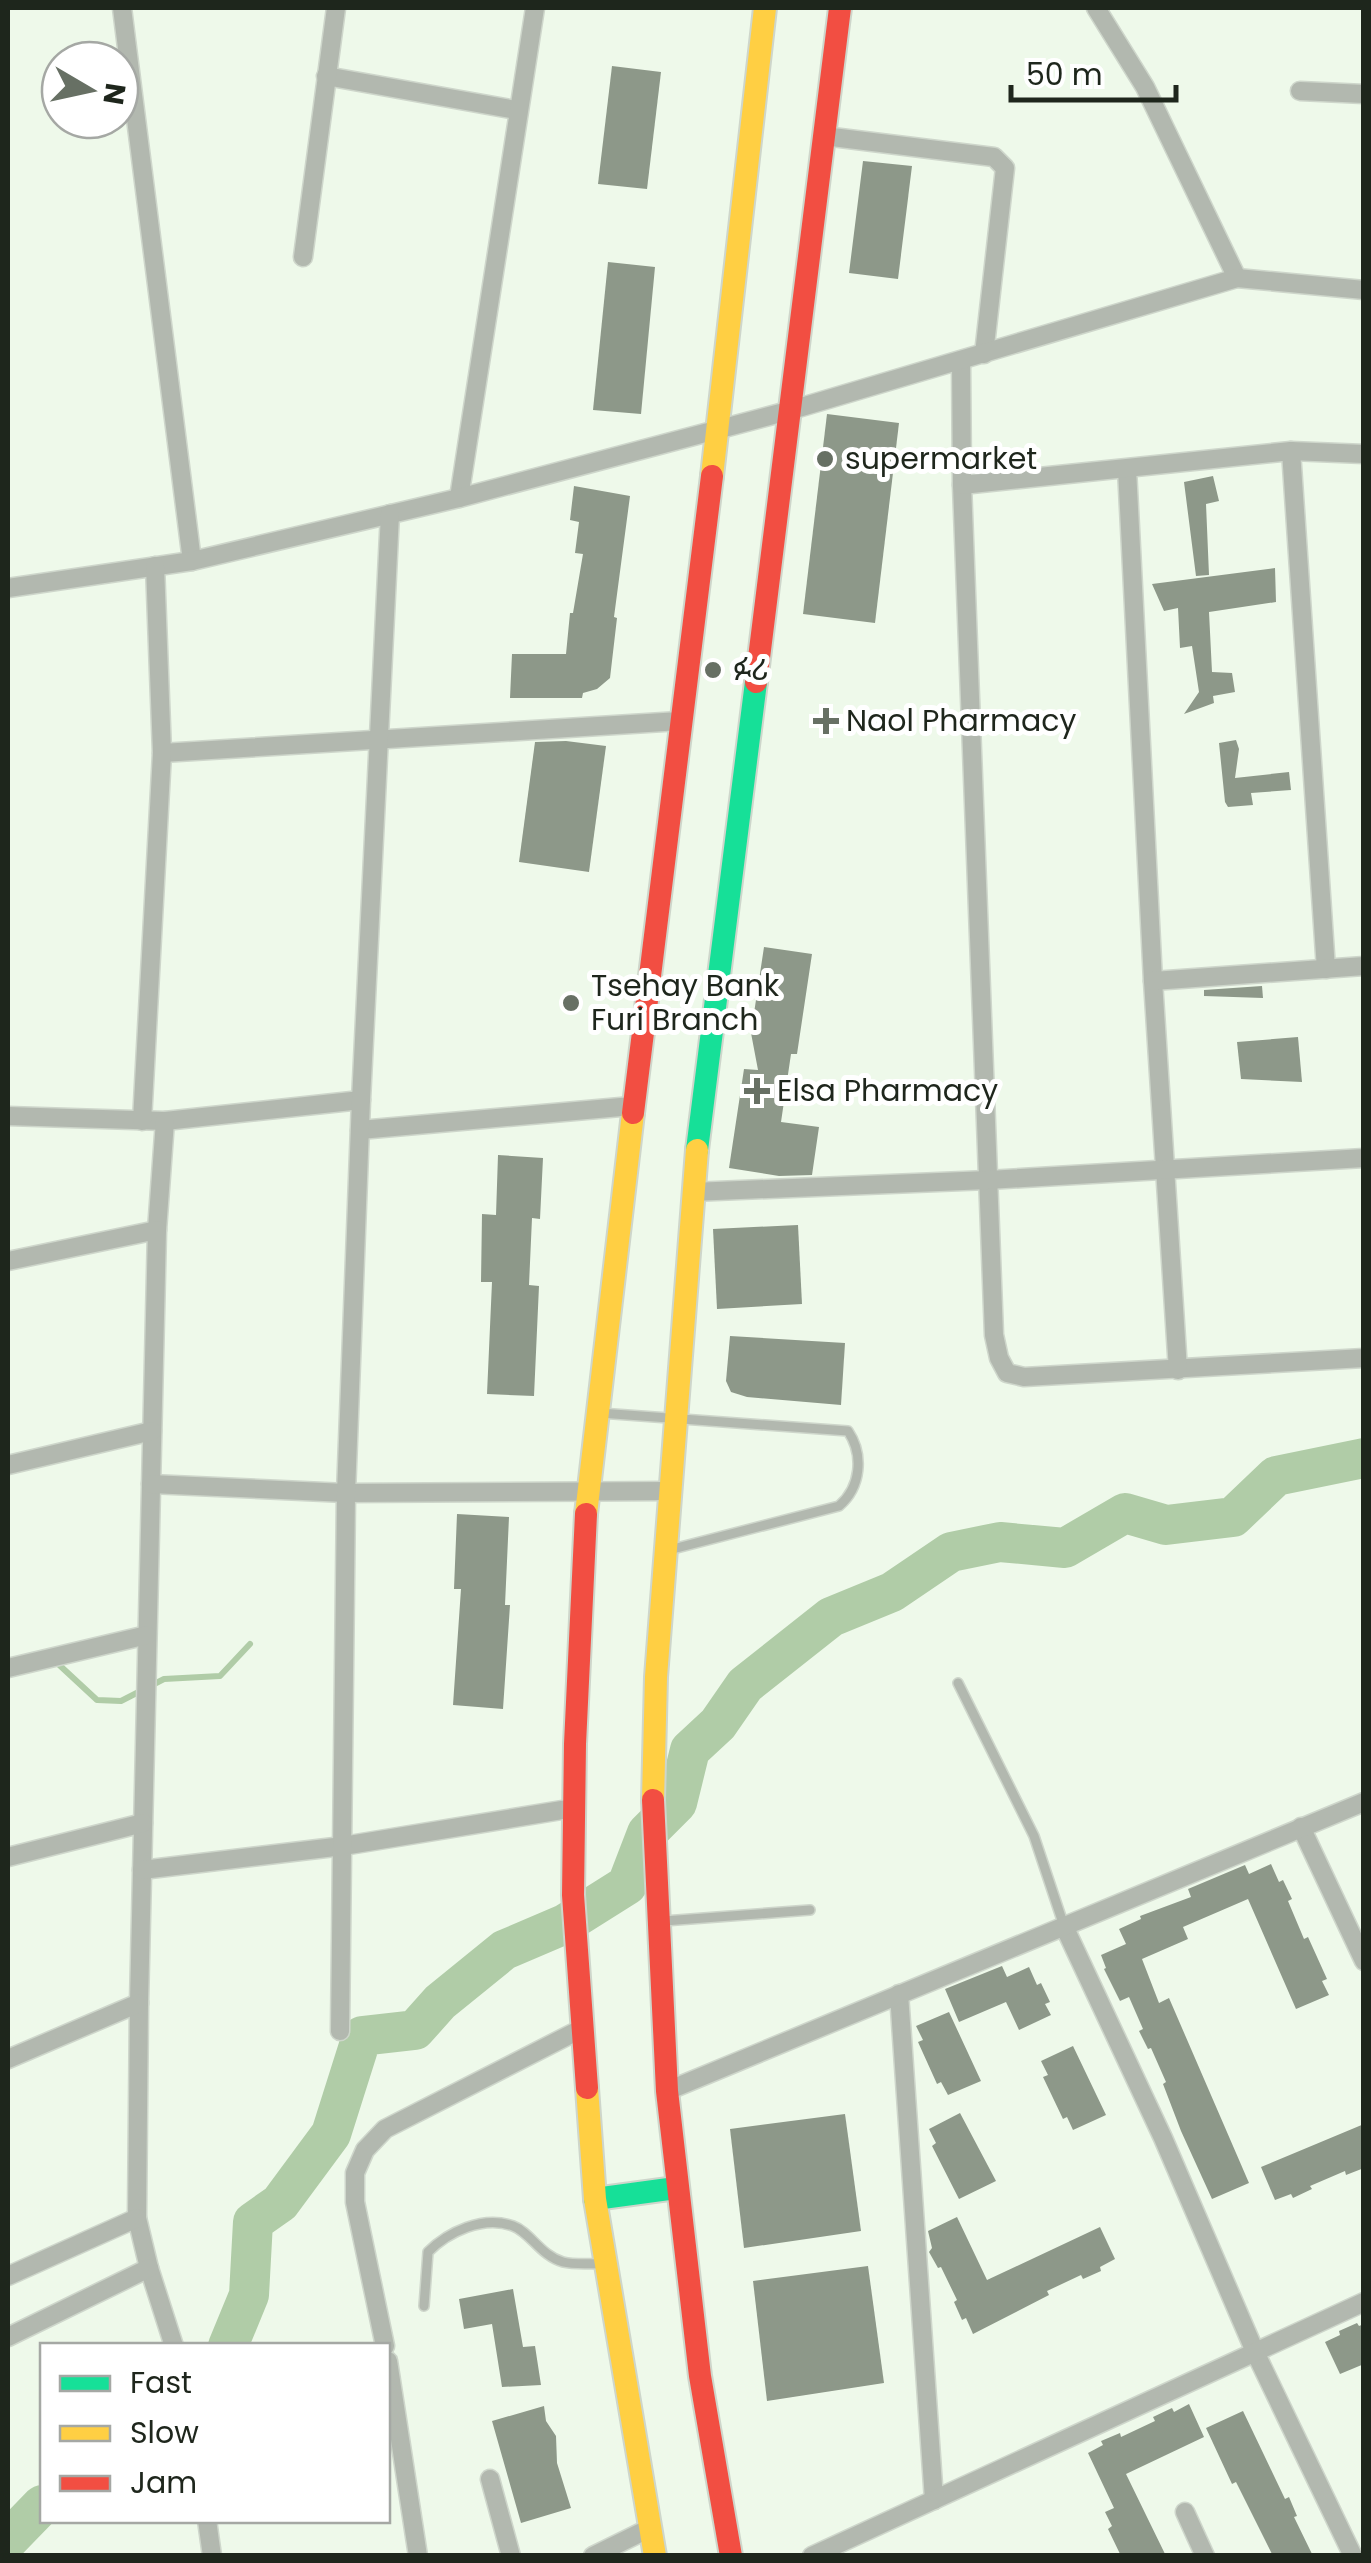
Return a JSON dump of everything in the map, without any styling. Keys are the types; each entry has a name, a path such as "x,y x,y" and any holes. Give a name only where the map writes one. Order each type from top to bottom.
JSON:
{"main road":[{"path":"655,2556 596,2199 573,1895 587,1490 718,428 765,8"},
{"path":"732,2556 700,2376 676,2188 652,1820 664,1551 692,1192 840,8"},
{"path":"596,2199 676,2188"}],"street":[{"path":"122,8 192,561"},
{"path":"304,257 336,8"},
{"path":"459,498 516,110 535,8"},
{"path":"1096,8 1145,87 1237,278"},
{"path":"326,76 516,110"},
{"path":"1300,91 1364,94"},
{"path":"824,136 994,157 1002,162 1005,168 984,354"},
{"path":"8,588 192,561 459,498 788,411 1237,278 1364,290"},
{"path":"961,360 962,485 988,1180 994,1336 999,1358 1007,1373 1024,1378 1364,1358"},
{"path":"962,485 1291,451 1364,454"},
{"path":"1291,451 1326,969"},
{"path":"1127,469 1178,1370"},
{"path":"340,2031 346,1492 390,514"},
{"path":"142,1120 162,753 155,566"},
{"path":"162,753 680,722"},
{"path":"1153,981 1364,966"},
{"path":"8,1116 165,1121 361,1100"},
{"path":"360,1130 632,1106"},
{"path":"165,1121 157,1230 138,2003 137,2218 173,2343"},
{"path":"692,1192 1364,1158"},
{"path":"8,1261 157,1230"},
{"path":"8,1464 152,1431"},
{"path":"151,1484 346,1492 668,1491"},
{"path":"8,1668 147,1635"},
{"path":"667,2091 1364,1802"},
{"path":"142,1870 342,1846 574,1808"},
{"path":"8,1856 143,1823"},
{"path":"1302,1828 1364,1960"},
{"path":"1064,1926 1163,2138 1256,2354 1353,2556"},
{"path":"899,1994 934,2500"},
{"path":"8,2059 138,2003"},
{"path":"384,2343 355,2202 354,2172 365,2150 385,2129 583,2028"},
{"path":"8,2276 137,2218"},
{"path":"8,2337 149,2268"},
{"path":"812,2556 1364,2302"},
{"path":"390,2374 418,2556"},
{"path":"490,2479 510,2556"},
{"path":"1185,2512 1205,2556"},
{"path":"207,2523 212,2556"},
{"path":"593,2556 650,2528"}],"lane":[{"path":"597,1412 848,1431 858,1446 858,1473 852,1495 838,1506 664,1551"},
{"path":"958,1683 1034,1836 1064,1926"},
{"path":"657,1922 810,1910"},
{"path":"424,2306 428,2252 444,2236 483,2223 514,2226 536,2248 562,2262 605,2264"}],"building":[{"path":"612,66 661,72 647,189 598,184"},
{"path":"863,161 912,166 898,279 849,273"},
{"path":"608,262 655,267 641,414 593,410"},
{"path":"827,414 899,423 875,623 803,614"},
{"path":"1213,476 1219,501 1206,504 1209,575 1196,576 1184,482"},
{"path":"574,486 630,496 610,678 597,689 583,693 582,698 510,698 512,654 566,654 583,554 575,553 579,522 570,520"},
{"path":"1275,568 1276,602 1209,612 1212,672 1232,673 1235,692 1213,696 1214,703 1184,714 1199,692 1192,646 1180,648 1178,608 1164,611 1152,584"},
{"path":"1236,740 1239,749 1235,778 1289,772 1291,790 1251,793 1253,805 1228,807 1219,743"},
{"path":"535,742 606,746 589,872 519,862"},
{"path":"764,947 812,954 797,1054 791,1054 781,1122 819,1127 812,1175 779,1176 729,1168 744,1069 758,1070 751,1033"},
{"path":"1262,986 1263,998 1204,996 1204,990"},
{"path":"1298,1037 1302,1082 1241,1079 1237,1042"},
{"path":"498,1155 543,1158 540,1219 532,1218 529,1285 539,1286 534,1396 487,1394 492,1282 481,1282 482,1214 496,1215"},
{"path":"798,1225 802,1304 717,1309 713,1229"},
{"path":"730,1336 845,1343 841,1405 747,1397 731,1392 726,1381"},
{"path":"457,1514 509,1517 505,1605 510,1605 503,1709 453,1705 461,1589 454,1589"},
{"path":"1271,1864 1292,1899 1288,1901 1327,1979 1322,1981 1329,1995 1296,2009 1248,1899 1183,1927 1188,1939 1142,1959 1159,2003 1169,1998 1249,2183 1212,2199 1181,2131 1163,2084 1166,2082 1139,2031 1143,2029 1129,1997 1120,2001 1101,1955 1126,1944 1119,1929 1141,1919 1140,1916 1191,1897 1188,1889 1245,1865 1249,1874"},
{"path":"1002,1966 1007,1977 1029,1967 1050,2002 1045,2004 1051,2015 1019,2030 1006,2002 959,2022 945,1989"},
{"path":"949,2012 981,2081 948,2095 941,2082 937,2084 918,2042 923,2040 916,2026"},
{"path":"1073,2046 1106,2115 1073,2130 1067,2117 1063,2119 1043,2077 1048,2075 1041,2061"},
{"path":"960,2113 996,2181 959,2199 932,2146 936,2143 929,2129"},
{"path":"845,2114 861,2231 744,2248 730,2129"},
{"path":"1364,2124 1364,2168 1346,2175 1345,2171 1293,2198 1291,2194 1275,2200 1261,2167"},
{"path":"957,2217 987,2280 1100,2227 1115,2259 1100,2267 1101,2271 1083,2279 1081,2275 1047,2291 1049,2295 973,2334 966,2318 962,2320 941,2267 929,2252 932,2248 928,2231"},
{"path":"868,2266 884,2383 767,2401 753,2281"},
{"path":"513,2289 523,2347 535,2346 541,2385 502,2387 492,2324 464,2329 459,2299"},
{"path":"1357,2323 1364,2324 1364,2364 1340,2374 1325,2342"},
{"path":"1189,2404 1204,2437 1126,2474 1166,2556 1121,2556 1105,2512 1114,2508 1088,2453 1103,2445 1101,2441 1120,2433 1121,2437 1155,2421 1153,2417"},
{"path":"544,2406 546,2421 556,2436 557,2463 571,2508 521,2523 492,2421"},
{"path":"1243,2411 1285,2499 1289,2497 1313,2556 1273,2556 1236,2482 1232,2484 1206,2428"}],"waterway":[{"path":"229,2343 249,2295 253,2222 280,2203 331,2134 362,2036 415,2030 440,2002 504,1950 565,1924 627,1885 647,1833 677,1803 690,1750 718,1724 745,1685 831,1617 892,1592 951,1552 1000,1542 1065,1548 1125,1513 1166,1525 1233,1517 1276,1476 1364,1458"},
{"path":"56,1662 97,1700 121,1701 164,1679 220,1676 250,1644"},
{"path":"8,2540 40,2507"}],"traffic: fast":[{"path":"697,1150 756,682"},
{"path":"595,2199 676,2188"}],"traffic: slow":[{"path":"712,476 765,8"},
{"path":"586,1514 633,1113"},
{"path":"653,1800 656,1677 697,1150"},
{"path":"587,2088 595,2199 655,2556"}],"traffic: jam":[{"path":"756,682 840,8"},
{"path":"633,1113 712,476"},
{"path":"586,1514 575,1744 573,1895 587,2088"},
{"path":"653,1800 667,2091 700,2376 731,2556"}],"place":[{"name":"supermarket","path":"825,459"},
{"name":"ፉሪ","path":"713,670"},
{"name":"Naol Pharmacy","path":"826,721"},
{"name":"Tsehay Bank Furi Branch","path":"571,1003"},
{"name":"Elsa Pharmacy","path":"757,1091"}]}
